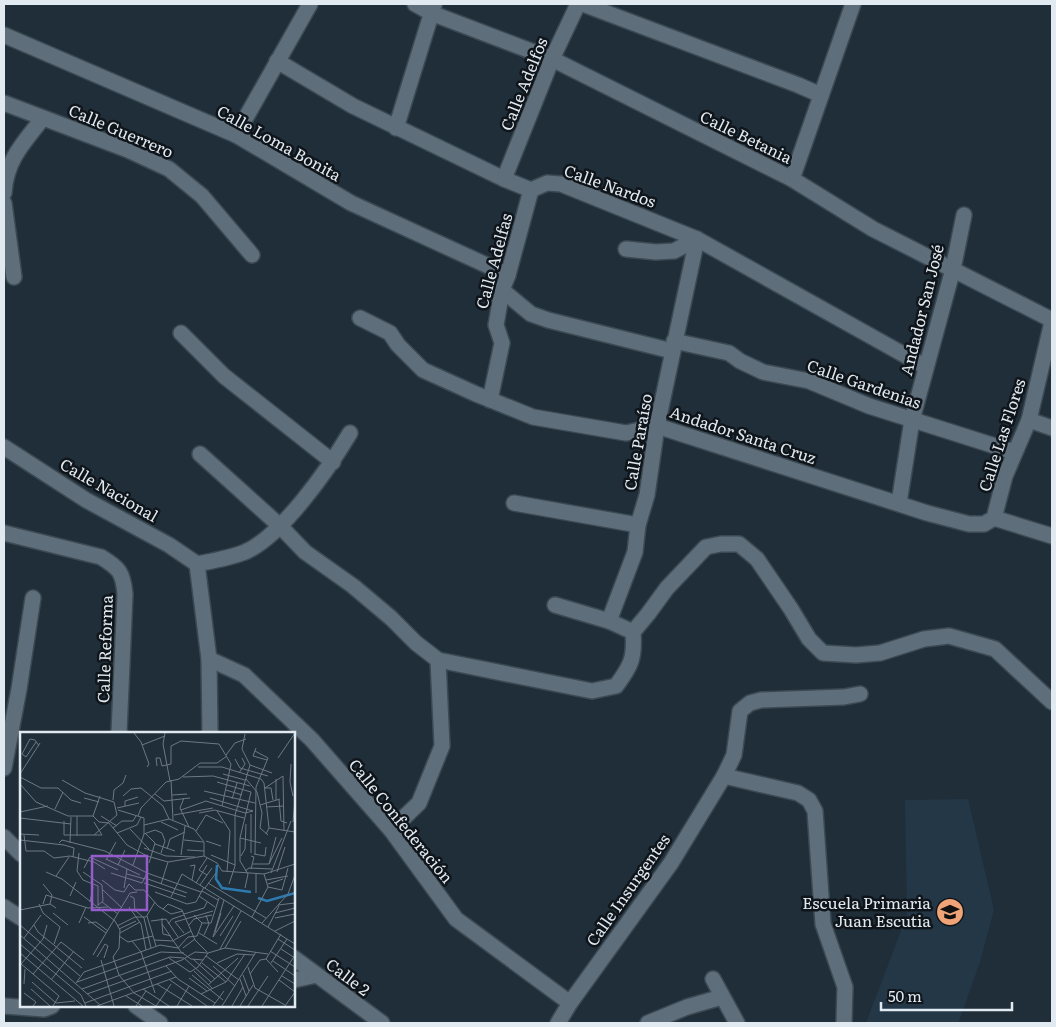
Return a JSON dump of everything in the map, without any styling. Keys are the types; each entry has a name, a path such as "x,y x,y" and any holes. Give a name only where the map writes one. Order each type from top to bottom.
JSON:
{"street":[{"path":"236,135 310,4"},
{"name":"Calle Betania","path":"415,4 433,9 552,59 792,179 873,229 1052,321"},
{"name":"Calle Adelfos","path":"504,179 552,59 578,4"},
{"path":"583,4 821,95"},
{"path":"792,179 852,4"},
{"path":"396,128 433,9"},
{"name":"Calle Loma Bonita","path":"4,35 236,135 351,204 508,274"},
{"path":"277,61 353,106 396,128 531,190"},
{"name":"Calle Guerrero","path":"4,103 128,150 169,169 202,196 252,255"},
{"path":"4,193 5,180 13,156 43,118"},
{"name":"Calle Nardos","path":"531,190 547,183 561,184 697,239 926,367"},
{"name":"Calle Adelfas","path":"490,400 502,343 496,325 502,290 531,190"},
{"path":"4,203 14,277"},
{"name":"Andador San José","path":"899,503 912,420 953,269 964,214"},
{"path":"626,249 656,252 674,251 697,239"},
{"name":"Calle Paraíso","path":"608,621 636,552 638,525 647,495 657,426 697,239"},
{"name":"Calle Gardenias","path":"502,290 531,314 548,320 673,346 729,353 740,361 763,372 809,381 869,406 1014,452"},
{"name":"Andador Santa Cruz","path":"360,318 390,332 398,345 424,370 533,417 626,433 657,426 927,513 969,524 989,521 1052,536"},
{"name":"Calle Las Flores","path":"989,521 1014,452 1029,420 1052,321"},
{"path":"180,333 224,376 333,462"},
{"path":"1029,420 1052,428"},
{"path":"210,732 209,658 196,564 245,552 280,526 333,462 350,433"},
{"name":"Calle Nacional","path":"4,447 86,500 169,545 196,564"},
{"path":"200,454 280,526 305,552 353,586 391,618 416,643 438,660 592,691 616,686 628,669 634,650 633,632 667,588 706,547 721,544 739,544 757,559 809,639 823,653 856,655 880,653 924,639 949,636 995,649 1052,702"},
{"path":"514,503 638,525"},
{"name":"Calle Reforma","path":"4,533 101,558 114,565 121,573 125,594 119,732"},
{"path":"4,768 33,598"},
{"path":"555,605 608,621 633,632"},
{"name":"Calle Confederación","path":"209,658 244,676 312,740 391,830 456,919 570,1003"},
{"path":"391,830 419,803 442,746 438,660"},
{"name":"Calle Insurgentes","path":"558,1023 570,1003 670,862 724,776 734,755 740,711 750,703 761,700 844,697 860,694"},
{"path":"724,776 798,793 808,800 815,811 822,924 845,988 844,1023"},
{"path":"4,837 20,853"},
{"path":"4,907 20,917"},
{"name":"Calle 2","path":"295,959 382,1023"},
{"path":"295,980 317,975"},
{"path":"714,979 737,1023"},
{"path":"648,1023 687,1007 722,996"},
{"path":"4,1006 44,1009 49,1007"},
{"path":"140,1014 160,1023"}],"shaded area":[{"name":"Escuela Primaria Juan Escutia","path":"968,799 994,910 980,962 959,1021 957,1023 866,1023 907,915 905,800"}],"place":[{"name":"Escuela Primaria Juan Escutia","path":"950,912"}]}
